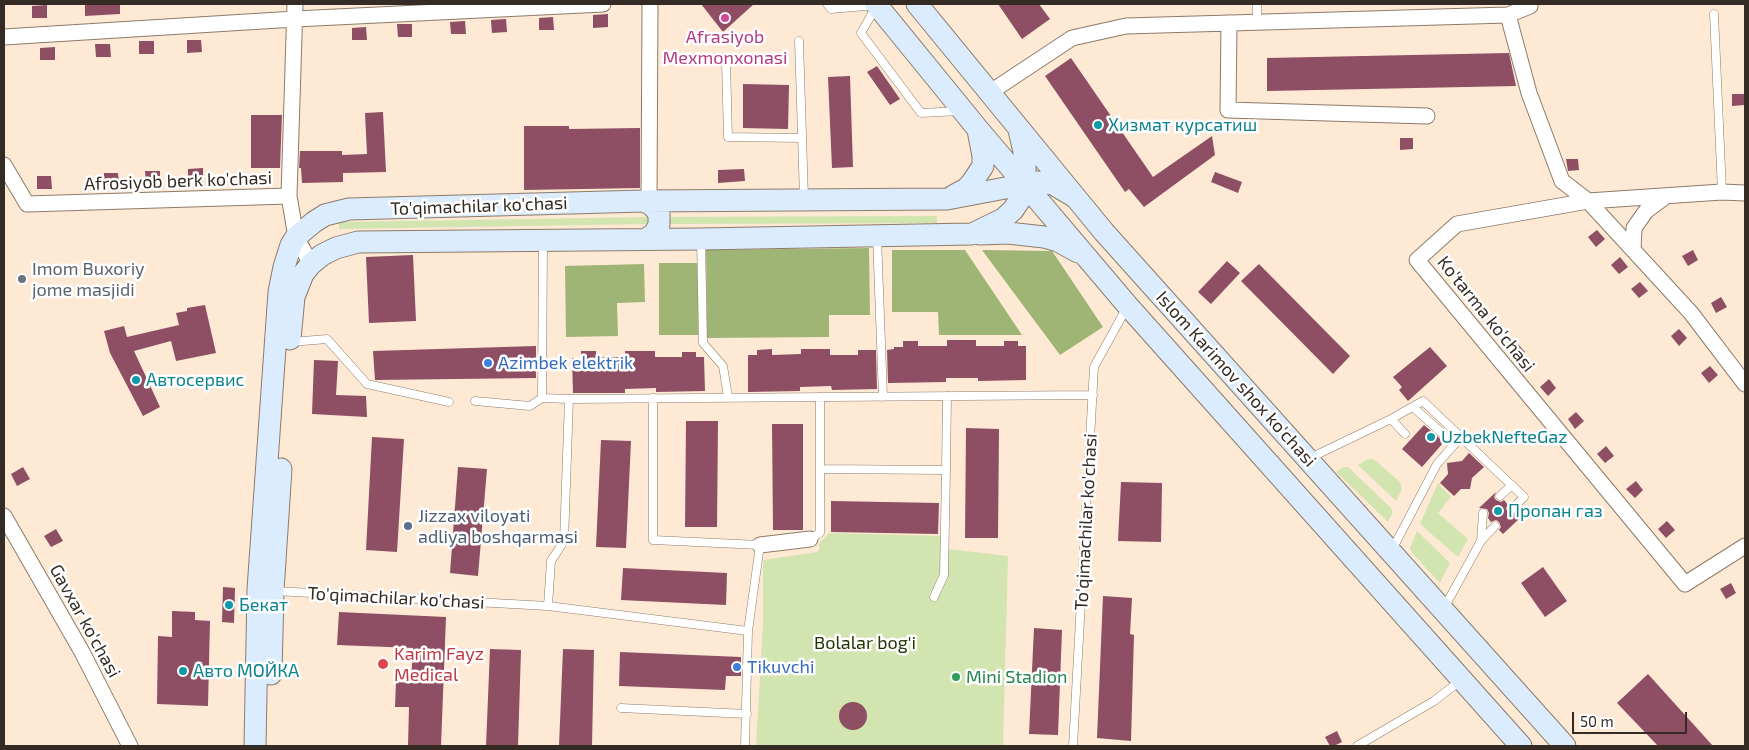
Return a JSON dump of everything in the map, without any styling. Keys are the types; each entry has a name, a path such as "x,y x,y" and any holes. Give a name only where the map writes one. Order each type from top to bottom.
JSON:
{"main road":[{"name":"Islom Karimov shox ko'chasi","path":"876,4 977,128 1128,306 1521,746"},
{"name":"Islom Karimov shox ko'chasi","path":"917,4 1104,232 1565,746"},
{"path":"946,199 966,190 976,179 983,166 983,156 977,128"},
{"name":"To'qimachilar ko'chasi","path":"255,746 266,590 294,297 303,274 322,255 336,248 358,242 972,234 1003,218 1013,210 1021,198 1025,184 1024,152 1020,130"},
{"name":"To'qimachilar ko'chasi","path":"267,746 266,590 279,292 284,267 296,236 324,216 349,210 647,201 946,199 1037,182 1053,184 1075,197"},
{"path":"646,239 654,234 659,225 659,214 647,201"},
{"path":"972,234 1008,233 1044,237 1065,244 1088,258"}],"street":[{"path":"4,37 295,11 603,4"},
{"path":"647,201 650,4"},
{"path":"989,93 1072,38 1126,26 1508,15 1530,6 1530,4"},
{"name":"Afrosiyob berk ko'chasi","path":"4,165 27,204 289,196 295,11"},
{"path":"1508,15 1530,93 1562,180 1588,202 1691,313 1745,384"},
{"path":"1229,23 1228,110 1427,116"},
{"name":"Ko'tarma ko'chasi","path":"1745,193 1722,192 1588,202 1457,224 1417,260 1685,584 1745,546"},
{"path":"289,196 296,236 311,264"},
{"path":"1633,250 1634,228 1646,211 1665,196"},
{"name":"Gavxar ko'chasi","path":"4,516 82,652 130,746"},
{"path":"760,545 810,539"}],"lane":[{"path":"827,4 831,9 876,4"},
{"path":"876,4 861,33 921,113 963,111"},
{"path":"1257,4 1257,23"},
{"path":"1714,14 1722,192"},
{"path":"799,41 804,200"},
{"path":"726,63 728,137 802,138"},
{"path":"877,236 883,397"},
{"path":"701,239 703,343 723,366 728,397"},
{"path":"542,398 543,240"},
{"name":"To'qimachilar ko'chasi","path":"1073,746 1094,367 1128,306"},
{"path":"289,342 327,339 367,384 449,402"},
{"path":"475,401 530,406 542,398 1093,395"},
{"path":"810,539 820,533 820,396"},
{"path":"934,598 944,575 947,396"},
{"path":"653,398 653,540 760,545 748,631 745,746"},
{"path":"548,606 551,561 564,541 569,399"},
{"path":"1307,459 1423,401 1524,497 1512,509"},
{"path":"1413,407 1454,444"},
{"path":"1390,419 1405,434"},
{"path":"1391,552 1437,464 1461,437"},
{"path":"820,469 946,470"},
{"path":"1500,496 1512,485"},
{"path":"1481,542 1483,513"},
{"path":"1443,610 1481,542 1495,526"},
{"name":"To'qimachilar ko'chasi","path":"266,590 548,606 748,631"},
{"path":"1357,746 1434,701 1461,680"},
{"path":"621,708 747,714"}],"green space":[{"path":"937,216 937,223 668,224 668,217"},
{"path":"648,217 648,224 339,229 339,222"},
{"path":"869,248 870,315 829,315 829,337 707,338 706,250"},
{"path":"892,250 965,250 1022,335 939,335 938,312 892,312"},
{"path":"982,250 1052,251 1103,327 1060,355"},
{"path":"659,263 698,263 698,335 659,335"},
{"path":"644,264 645,302 617,303 618,336 566,337 565,266"},
{"path":"1372,459 1400,482 1402,489 1396,501 1358,465"},
{"path":"1343,467 1348,467 1390,507 1393,512 1388,522 1336,472"},
{"path":"1438,483 1451,497 1438,513 1468,539 1458,557 1420,524"},
{"path":"1417,531 1450,563 1440,583 1412,553 1410,548"},
{"name":"Bolalar bog'i","path":"829,533 941,536 941,548 1008,556 1003,746 756,746 763,623 763,560 817,552 820,548 818,545"}],"building":[{"path":"85,4 120,4 120,14 85,16"},
{"name":"Afrasiyob Mexmonxonasi","path":"701,4 754,4 723,32"},
{"path":"998,4 1039,4 1050,19 1022,39"},
{"path":"47,5 47,18 32,18 32,6"},
{"path":"608,14 608,27 593,28 593,15"},
{"path":"553,17 554,30 539,30 539,18"},
{"path":"506,19 507,32 492,33 491,20"},
{"path":"465,21 466,34 451,34 450,22"},
{"path":"397,24 412,24 412,37 398,37"},
{"path":"366,27 367,40 352,40 352,28"},
{"path":"187,40 201,40 202,52 187,53"},
{"path":"139,41 154,41 154,54 139,54"},
{"path":"95,44 110,44 111,57 96,57"},
{"path":"55,47 55,60 40,60 40,48"},
{"path":"1509,53 1516,86 1267,91 1267,58"},
{"name":"Хизмат курсатиш","path":"1071,58 1153,177 1212,136 1215,155 1144,207 1129,189 1125,192 1045,76"},
{"path":"877,66 900,99 890,105 867,72"},
{"path":"850,76 853,167 832,168 828,77"},
{"path":"743,84 789,85 788,129 743,128"},
{"path":"1732,94 1744,94 1745,105 1732,106"},
{"path":"383,112 386,172 343,173 343,182 302,183 301,168 299,168 300,151 342,151 342,155 367,154 365,113"},
{"path":"251,115 282,115 280,168 251,168"},
{"path":"524,126 569,126 569,129 640,128 640,188 524,190"},
{"path":"1400,138 1413,138 1413,149 1400,150"},
{"path":"1566,159 1578,159 1579,170 1568,171"},
{"path":"203,168 203,181 188,181 188,169"},
{"path":"744,169 745,181 718,183 718,170"},
{"path":"145,171 160,171 160,183 146,184"},
{"path":"1215,172 1242,182 1238,193 1211,182"},
{"path":"104,173 118,173 119,186 104,186"},
{"path":"37,176 51,176 52,189 37,189"},
{"path":"1597,230 1605,239 1596,247 1588,237"},
{"path":"1693,250 1698,260 1688,266 1682,256"},
{"path":"413,255 416,321 369,323 366,257"},
{"path":"1620,257 1628,267 1619,274 1611,265"},
{"path":"1227,261 1240,273 1211,304 1198,292"},
{"path":"1259,264 1350,356 1333,374 1241,281"},
{"path":"1640,282 1648,291 1639,298 1631,289"},
{"path":"1721,297 1727,307 1716,313 1711,303"},
{"path":"205,305 216,353 176,361 171,341 134,351 160,407 143,416 110,353 104,331 124,326 127,337 179,325 176,313 187,311 187,308"},
{"path":"1679,329 1687,338 1679,346 1671,336"},
{"path":"947,340 976,340 976,346 1004,346 1004,341 1018,341 1018,346 1026,346 1026,380 978,381 978,378 946,378 946,382 888,383 887,350 894,349 894,347 903,347 903,341 918,341 918,346 947,346"},
{"path":"1517,343 1525,352 1516,360 1508,350"},
{"name":"Azimbek elektrik","path":"536,346 536,378 375,380 373,351"},
{"path":"1430,347 1447,366 1408,401 1399,390 1402,387 1393,377"},
{"path":"772,349 772,355 801,354 801,349 830,349 830,355 858,355 858,350 876,350 877,389 832,390 831,386 800,387 800,391 748,392 748,355 757,355 757,350"},
{"path":"581,351 596,351 596,357 625,357 625,351 655,351 655,357 682,357 682,352 696,352 696,357 704,357 705,391 656,392 656,388 625,389 625,393 573,393 572,358 581,358"},
{"path":"314,360 338,361 336,395 366,396 367,417 312,414"},
{"path":"1710,366 1718,375 1709,383 1701,373"},
{"path":"1549,379 1556,388 1548,396 1540,387"},
{"path":"1576,412 1584,421 1575,429 1568,419"},
{"path":"686,421 718,421 717,527 685,527"},
{"path":"772,424 803,424 803,530 773,530"},
{"path":"1424,425 1444,442 1422,467 1402,449"},
{"path":"966,428 999,429 998,538 965,538"},
{"path":"372,437 404,439 397,552 366,550"},
{"path":"601,440 631,441 626,548 596,547"},
{"path":"1606,446 1614,456 1605,463 1597,454"},
{"path":"1469,453 1484,467 1472,478 1470,489 1461,489 1454,496 1440,483 1448,474 1447,463 1462,461"},
{"path":"23,467 30,479 17,486 11,474"},
{"path":"458,467 487,469 478,576 450,573"},
{"path":"1636,481 1643,490 1635,498 1626,489"},
{"path":"1121,482 1162,483 1161,542 1118,541"},
{"name":"Пропан газ","path":"1496,492 1494,497 1501,502 1504,500 1508,505 1506,508 1508,513 1516,513 1520,518 1503,534 1499,530 1501,527 1499,522 1496,520 1491,522 1488,518 1489,513 1487,509 1479,508"},
{"path":"831,501 939,503 938,534 831,532"},
{"path":"1667,521 1675,530 1666,538 1658,529"},
{"path":"56,529 63,541 51,547 44,536"},
{"path":"1543,567 1567,601 1545,617 1521,583"},
{"path":"623,568 727,573 726,605 621,600"},
{"path":"1731,583 1736,593 1726,599 1720,589"},
{"name":"Бекат","path":"223,587 235,588 234,623 222,622"},
{"path":"1103,596 1132,598 1130,634 1134,635 1131,741 1097,738"},
{"name":"Авто МОЙКА","path":"172,611 195,612 195,620 210,621 208,706 157,704 158,636 172,637"},
{"path":"339,612 446,617 441,746 408,746 409,707 395,707 396,682 411,683 413,648 337,645"},
{"path":"1034,628 1062,630 1058,735 1029,734"},
{"path":"490,649 521,650 518,746 486,746"},
{"path":"563,649 594,650 592,746 559,746"},
{"path":"620,652 741,657 741,676 726,676 725,690 619,686"},
{"path":"1648,674 1713,746 1658,746 1617,703"},
{"path":"853,702 863,706 867,716 863,726 853,730 843,726 839,716 843,706"},
{"path":"1337,731 1342,742 1330,746 1325,737"}],"place":[{"name":"Afrasiyob Mexmonxonasi","path":"725,18"},
{"name":"Хизмат курсатиш","path":"1098,125"},
{"name":"Imom Buxoriy jome masjidi","path":"22,279"},
{"name":"Azimbek elektrik","path":"488,363"},
{"name":"Автосервис","path":"136,380"},
{"name":"UzbekNefteGaz","path":"1431,437"},
{"name":"Пропан газ","path":"1498,511"},
{"name":"Jizzax viloyati adliya boshqarmasi","path":"408,526"},
{"name":"Бекат","path":"229,605"},
{"name":"Karim Fayz Medical","path":"383,664"},
{"name":"Tikuvchi","path":"737,667"},
{"name":"Авто МОЙКА","path":"183,671"},
{"name":"Mini Stadion","path":"956,677"}]}
